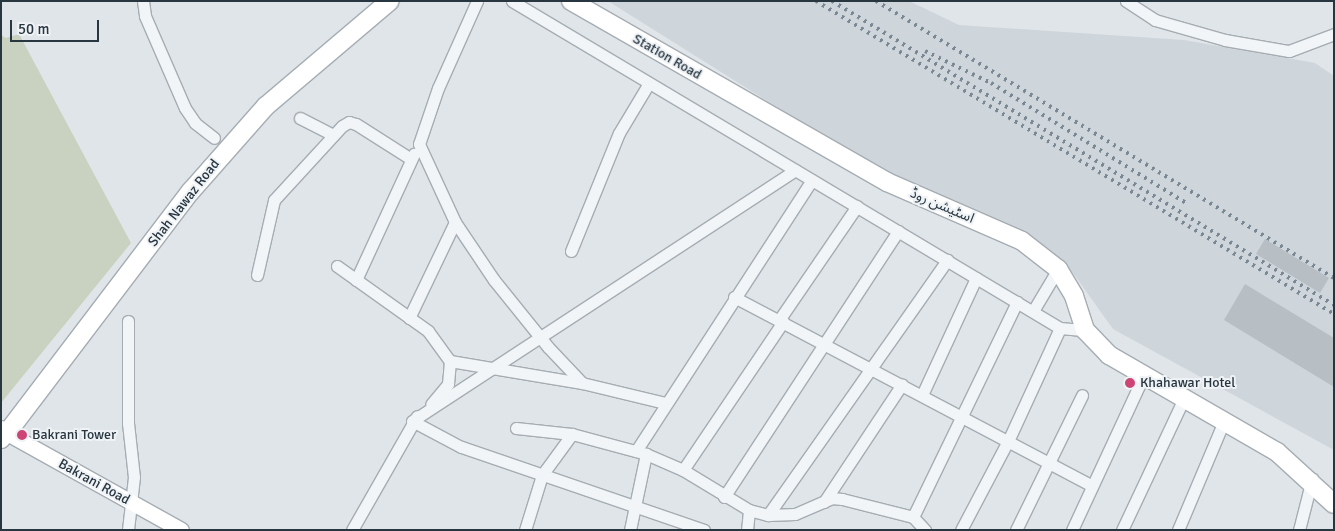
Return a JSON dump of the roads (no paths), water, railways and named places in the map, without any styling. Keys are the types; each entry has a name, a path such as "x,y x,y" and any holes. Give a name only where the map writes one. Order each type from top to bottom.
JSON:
{"main road":[{"name":"Shah Nawaz Road","path":"3,434 192,191 266,106 390,1"},
{"name":"Station Road","path":"571,1 764,112"},
{"name":"اسٹیشن روڈ","path":"764,112 886,182 1022,241 1058,269 1074,296 1085,330 1109,355 1276,452 1311,479 1334,493"},
{"name":"اسٹیشن روڈ","path":"1085,330 1282,445 1334,504"}],"street":[{"path":"143,1 145,16 185,108 195,123 214,138"},
{"path":"356,280 419,144 438,88 477,1"},
{"path":"512,1 1060,328 1085,330"},
{"path":"1126,1 1155,20 1225,40 1289,51 1334,34"},
{"path":"572,251 619,133 649,83"},
{"path":"300,118 333,135"},
{"path":"258,276 274,200 333,135 348,122 411,159"},
{"path":"419,144 455,222 494,280 540,337 582,382"},
{"path":"412,421 795,170"},
{"path":"630,530 636,507 641,452 665,403 812,180"},
{"path":"683,470 857,206"},
{"path":"409,318 455,222"},
{"path":"724,497 898,231"},
{"path":"768,515 947,260"},
{"path":"337,266 428,331 450,360 448,384 433,402 412,421 352,530"},
{"path":"1033,311 1058,269"},
{"path":"922,395 976,278"},
{"path":"734,297 963,417 1009,439 1092,486"},
{"path":"914,517 1017,302"},
{"path":"128,321 128,423 134,477 128,530"},
{"path":"962,530 1009,439 1060,328"},
{"path":"450,360 582,382 665,403"},
{"path":"1072,530 1144,376"},
{"path":"824,502 902,384"},
{"path":"1016,530 1082,395"},
{"path":"1122,530 1184,398"},
{"path":"412,421 461,447 704,530"},
{"path":"1178,530 1224,421"},
{"path":"516,428 572,434 641,452 683,470 724,497 749,510 768,515 794,514 824,502 842,499 914,517 925,530"},
{"name":"Bakrani Road","path":"3,434 181,530"},
{"path":"525,530 542,476 572,434"},
{"path":"1299,530 1311,479"},
{"path":"747,530 749,510"}],"railway":[{"path":"816,1 1334,314"},
{"path":"832,1 1334,305"},
{"path":"876,1 1334,278"},
{"path":"925,51 991,83 1186,203"}],"place":[{"name":"Khahawar Hotel","path":"1130,383"},
{"name":"Bakrani Tower","path":"22,435"}]}
